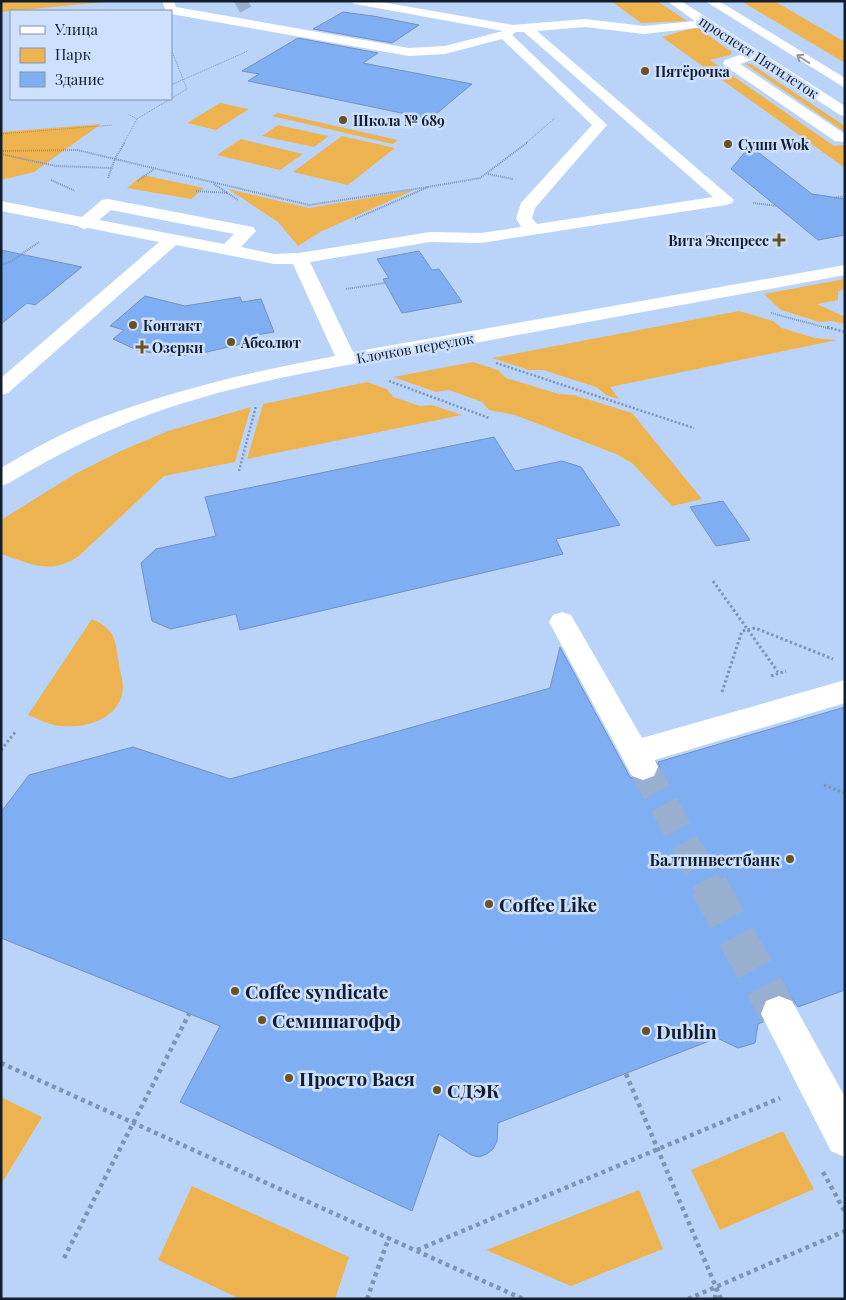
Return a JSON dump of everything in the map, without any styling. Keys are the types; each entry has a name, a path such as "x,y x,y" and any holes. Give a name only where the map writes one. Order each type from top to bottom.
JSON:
{"street":[{"path":"1,206 170,241 274,259 299,258 430,237 481,238 726,200 635,121 515,31 355,1"},
{"name":"проспект Пятилеток","path":"673,1 845,112"},
{"name":"проспект Пятилеток","path":"711,1 845,84"},
{"path":"440,4 446,11 442,16"},
{"path":"172,10 409,52 445,50 515,31 585,23 644,30 706,23"},
{"path":"217,18 230,11"},
{"path":"515,31 600,125"},
{"path":"754,54 730,63 840,138 845,138"},
{"path":"532,230 524,218 527,207 600,125 635,121"},
{"path":"76,222 108,204 247,230 227,251"},
{"path":"1,390 170,241"},
{"path":"299,258 347,360"},
{"name":"Клочков переулок","path":"7,466 148,407 200,391 251,379 845,270"},
{"path":"562,622 639,760 728,726 845,691"},
{"path":"779,1014 845,1137"}],"path":[{"path":"172,84 245,52 254,50"},
{"path":"172,51 187,89 172,98"},
{"path":"105,184 115,159 137,119 169,100"},
{"path":"128,114 137,119"},
{"path":"1,153 76,150 309,205 480,178 511,156 556,117"},
{"path":"1,134 112,125"},
{"path":"1,153 56,166 111,168"},
{"path":"132,186 154,169"},
{"path":"350,222 428,187"},
{"path":"834,198 845,196"},
{"path":"1,265 12,261 76,222"},
{"path":"316,294 385,283"},
{"path":"769,312 845,332"},
{"path":"492,362 694,428"},
{"path":"381,378 489,418"},
{"path":"239,471 256,406"},
{"path":"714,582 778,672"},
{"path":"728,726 716,708 742,631 755,628 836,660"},
{"path":"1,750 16,731"},
{"path":"824,785 845,793"},
{"path":"64,1258 189,1014"},
{"path":"1,1063 523,1299"},
{"path":"416,1250 783,1097 809,1070"},
{"path":"626,1074 721,1299"},
{"path":"688,1299 845,1231"},
{"path":"367,1299 388,1238"},
{"path":"715,1299 716,1287"}],"green space":[{"path":"1,1 114,1 10,10 1,12"},
{"path":"611,1 657,1 687,21 641,23"},
{"path":"741,1 774,1 845,42 845,63"},
{"path":"696,27 732,52 730,55 710,60 834,146 845,145 845,168 662,37"},
{"path":"745,64 751,64 845,126 845,132"},
{"path":"220,103 249,109 216,130 187,123"},
{"path":"278,113 398,140 393,144 272,116"},
{"path":"101,124 34,172 1,180 1,132"},
{"path":"278,125 329,136 314,147 262,136"},
{"path":"342,136 395,148 348,185 293,172"},
{"path":"241,139 303,154 280,170 217,155"},
{"path":"143,175 204,188 191,199 127,188"},
{"path":"228,189 309,208 414,190 320,232 298,246 278,222"},
{"path":"845,279 845,288 838,292 838,300 817,304 845,317 845,324 831,321 819,322 781,310 764,294"},
{"path":"739,311 773,321 782,328 815,338 837,340 610,387 619,399 606,395 596,387 543,370 529,370 492,358"},
{"path":"473,362 498,370 506,378 559,394 574,395 632,413 702,499 672,506 632,463 616,454 515,415 489,410 482,402 449,390 436,392 393,377"},
{"path":"367,382 387,389 393,397 420,406 432,405 462,415 247,459 263,404"},
{"path":"251,407 235,462 164,476 80,555 70,561 50,567 32,564 1,554 1,520 75,474 123,450 168,431"},
{"path":"92,619 110,631 115,642 123,682 121,698 116,707 110,714 101,719 81,726 57,725 28,715"},
{"path":"1,1097 42,1117 2,1183 1,1183"},
{"path":"783,1131 814,1189 720,1230 691,1170"},
{"path":"192,1186 349,1257 335,1299 240,1299 158,1260"},
{"path":"639,1190 663,1249 571,1286 486,1250"}],"building":[{"path":"343,12 419,25 392,43 313,29"},
{"path":"298,38 378,53 363,63 472,84 430,119 248,81 259,74 242,71"},
{"path":"750,146 812,194 845,199 845,235 818,240 731,169"},
{"path":"1,250 82,267 35,305 27,303 1,324"},
{"path":"419,251 432,270 439,269 462,302 402,313 383,279 389,278 377,259"},
{"path":"145,296 185,306 240,297 242,302 261,299 274,332 256,335 258,340 207,352 180,356 139,351 113,339 124,330 110,326"},
{"path":"494,437 515,471 562,461 581,467 620,525 556,539 563,554 240,630 236,614 171,629 152,621 141,563 156,549 216,536 205,497"},
{"path":"723,501 750,540 716,546 690,507"},
{"path":"560,647 630,777 642,782 656,777 660,768 658,762 845,707 845,990 798,1007 793,999 780,994 765,999 759,1013 763,1022 758,1024 755,1043 738,1048 717,1038 498,1123 497,1141 493,1149 479,1157 471,1155 439,1134 412,1211 180,1102 220,1026 1,938 1,812 29,775 133,747 230,779 550,688"}],"tunnel":[{"path":"237,7 248,1"},
{"path":"643,767 709,887"},
{"path":"709,886 779,1014"}],"place":[{"name":"Пятёрочка","path":"645,71"},
{"name":"Школа № 689","path":"343,120"},
{"name":"Суши Wok","path":"728,144"},
{"name":"Вита Экспресс","path":"779,240"},
{"name":"Контакт","path":"133,325"},
{"name":"Абсолют","path":"231,342"},
{"name":"Озерки","path":"142,347"},
{"name":"Балтинвестбанк","path":"790,859"},
{"name":"Coffee Like","path":"489,904"},
{"name":"Coffee syndicate","path":"235,991"},
{"name":"Семишагофф","path":"262,1020"},
{"name":"Dublin","path":"646,1031"},
{"name":"Просто Вася","path":"289,1078"},
{"name":"СДЭК","path":"437,1090"}]}
